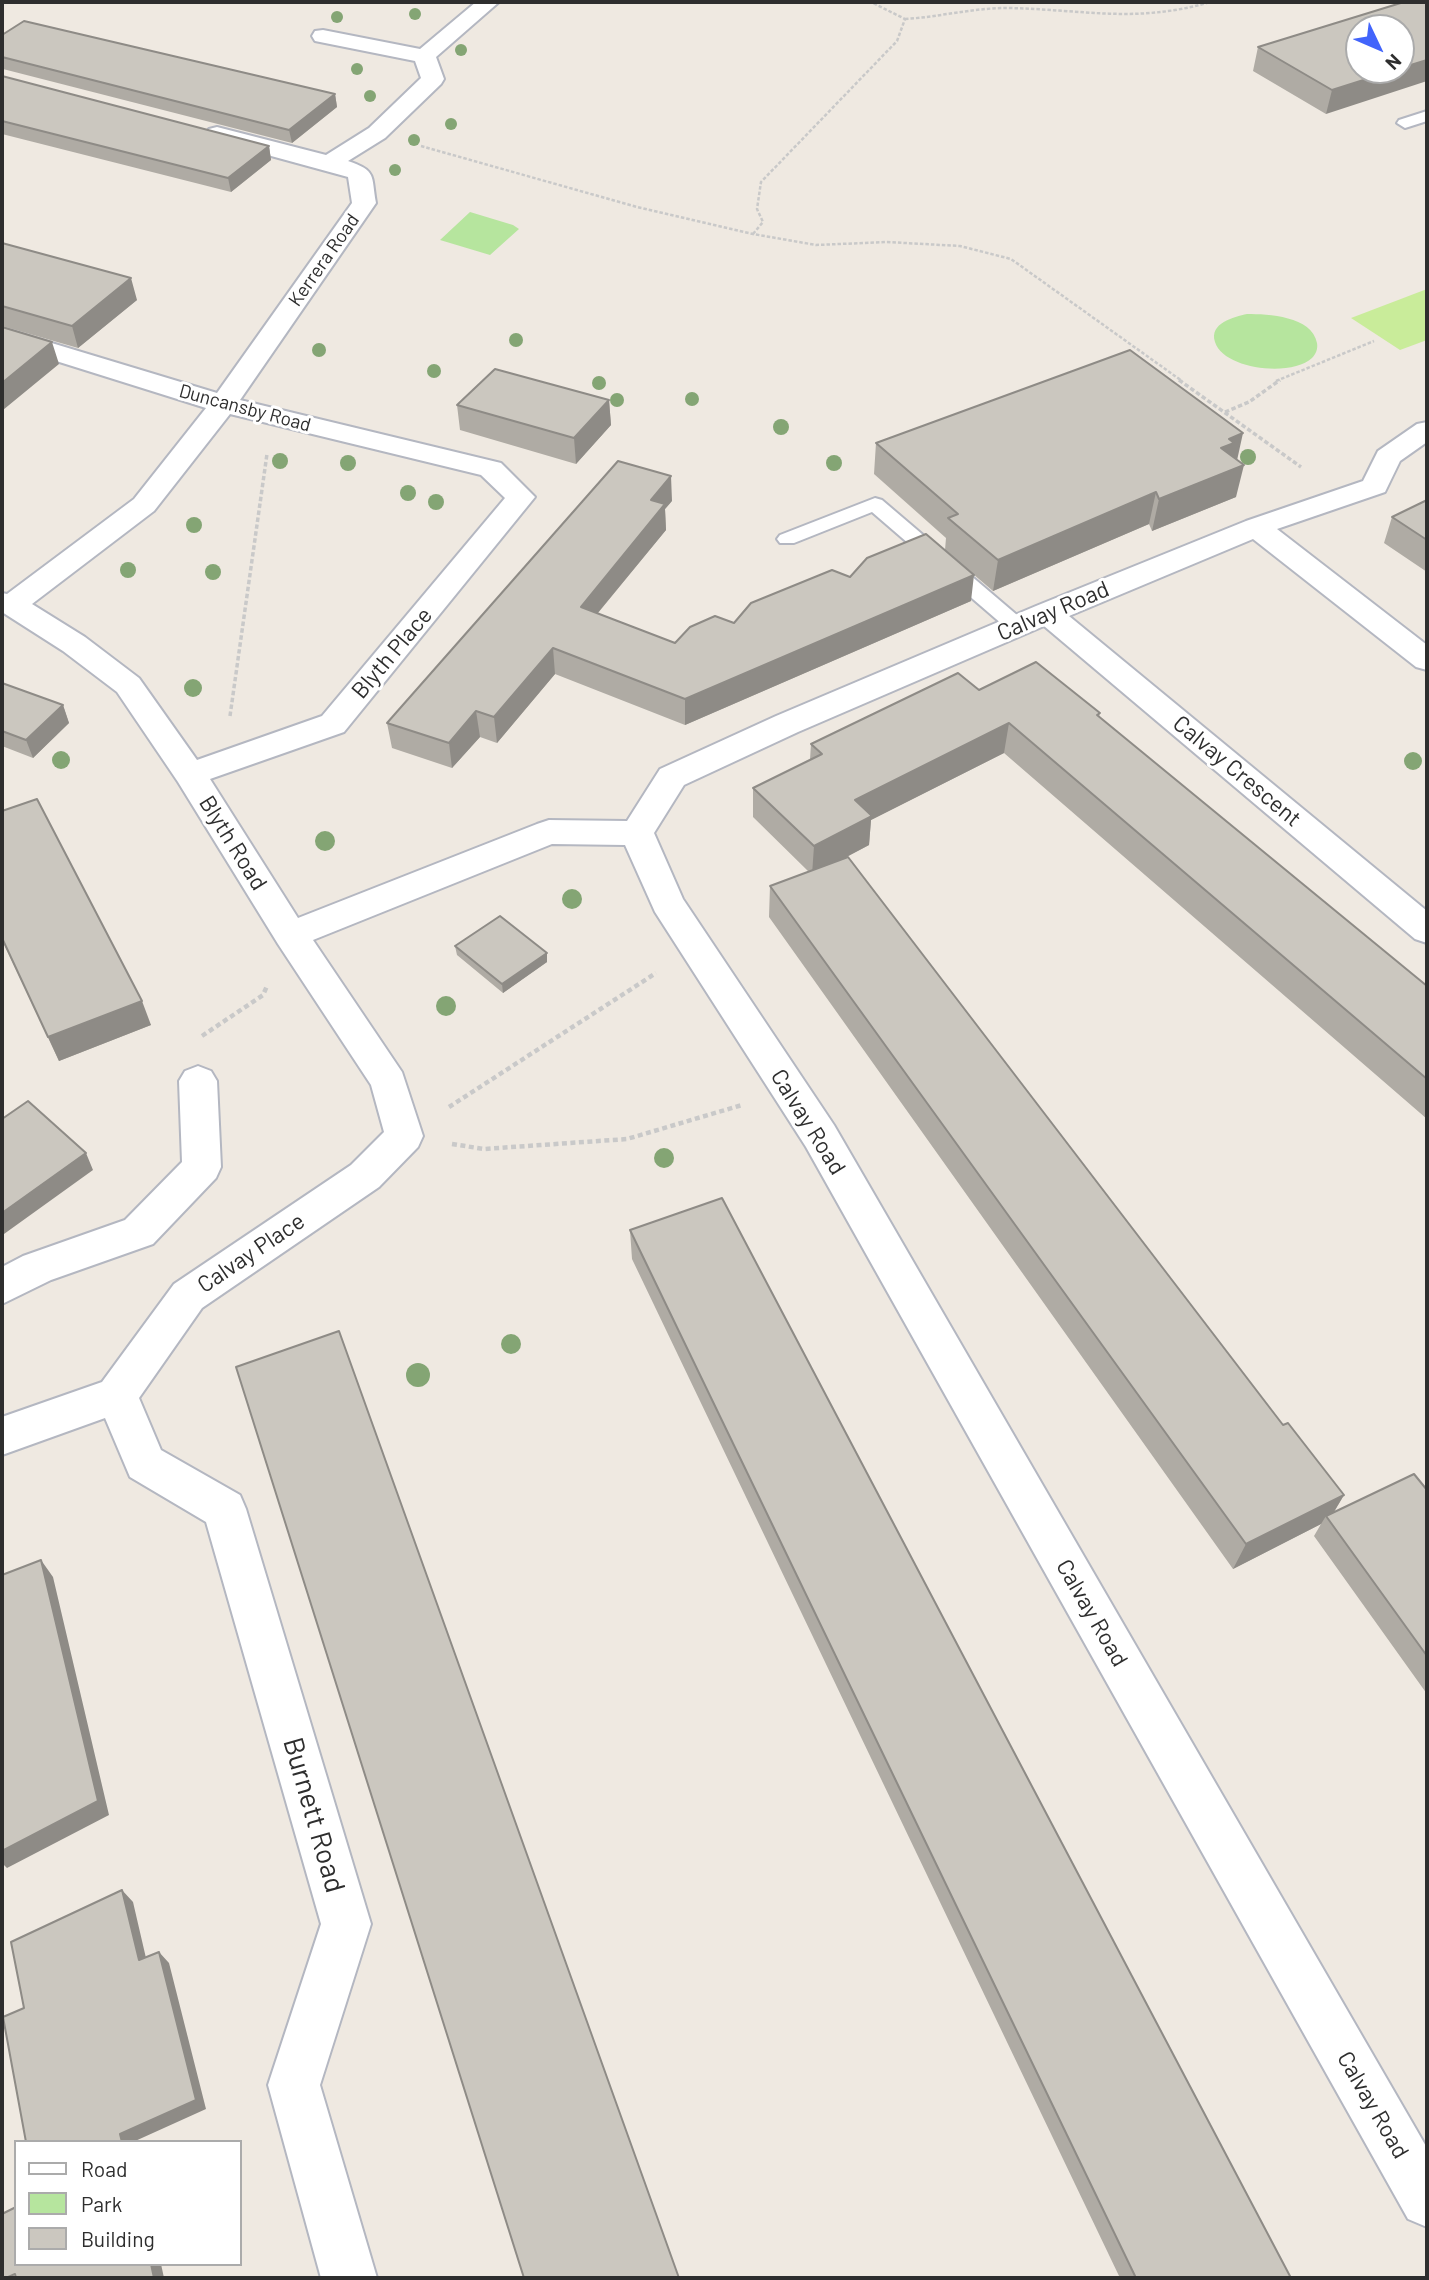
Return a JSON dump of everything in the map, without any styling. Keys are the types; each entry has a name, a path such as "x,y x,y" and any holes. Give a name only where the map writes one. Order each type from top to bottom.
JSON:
{"street":[{"path":"424,56 488,2"},
{"path":"323,36 424,56"},
{"path":"330,163 377,133 433,79 424,56"},
{"name":"Kerrera Road","path":"7,604 144,505 223,404 364,203 359,173 199,129"},
{"name":"Duncansby Road","path":"2,337 223,404 491,469"},
{"name":"Calvay Road","path":"1427,430 1388,457 1375,486 1256,527 1032,620 787,724 672,778 636,833 667,904 820,1136 1427,2200"},
{"name":"Blyth Place","path":"190,774 334,724 521,497 491,469"},
{"path":"1256,527 1427,660"},
{"name":"Blyth Road","path":"7,604 75,644 128,685 190,774 291,935 388,1082 404,1136"},
{"name":"Calvay Crescent","path":"1032,620 1427,930"},
{"path":"291,935 549,832 636,833"},
{"path":"2,1287 37,1268 139,1232 202,1167 198,1081"},
{"name":"Calvay Place","path":"117,1395 188,1296 365,1176 404,1136"},
{"path":"2,1436 117,1395"},
{"name":"Burnett Road","path":"117,1395 145,1463 224,1508 346,1924 293,2085 349,2278"}],"lane":[{"path":"1405,123 1427,116"},
{"path":"788,539 875,505 1032,620"}],"path":[{"path":"871,2 905,19 934,18 980,9 1145,17 1210,2"},
{"path":"753,234 763,222 757,209 761,182 897,41 905,19"},
{"path":"377,133 518,175 753,234 816,245 887,242 960,246 1011,259 1342,497"},
{"path":"1225,412 1249,401 1272,383 1374,341"},
{"path":"224,762 273,416"},
{"path":"198,1081 194,1041 263,995 291,935"},
{"path":"404,1136 695,947"},
{"path":"404,1136 484,1149 627,1139 790,1090"}],"green space":[{"path":"470,212 519,229 490,255 440,240"},
{"path":"1427,289 1427,340 1400,350 1351,318"},
{"path":"1247,314 1288,318 1307,327 1317,343 1315,355 1302,364 1275,369 1259,368 1231,359 1221,352 1214,335 1224,322"}],"building":[{"path":"1404,2 1427,2 1427,60 1415,64 1415,14 1365,14"},
{"path":"1345,20 1345,84 1351,84 1332,90 1258,47"},
{"path":"24,21 335,94 289,130 2,57 2,35"},
{"path":"2,76 269,146 228,178 2,121"},
{"path":"2,243 131,278 72,326 2,306"},
{"path":"2,327 52,342 2,383"},
{"path":"1130,350 1243,433 1229,439 1234,443 1221,448 1244,465 1159,499 1156,492 998,560 948,518 958,514 876,443"},
{"path":"495,369 609,400 574,438 457,405"},
{"path":"618,461 671,476 651,500 665,504 581,607 675,643 690,627 715,616 734,623 751,603 832,570 850,577 867,558 926,534 974,575 685,699 553,648 494,717 476,711 449,743 387,723"},
{"path":"1427,500 1427,540 1392,517"},
{"path":"1036,662 1427,986 1427,1079 1009,723 855,800 872,816 814,846 753,788 822,754 811,744 958,673 979,690"},
{"path":"2,683 63,705 26,740 2,731"},
{"path":"37,799 142,1001 48,1037 2,938 2,811"},
{"path":"848,857 1283,1425 1288,1423 1344,1495 1246,1544 770,886"},
{"path":"500,916 547,953 502,984 455,946"},
{"path":"28,1101 86,1153 2,1213 2,1119"},
{"path":"722,1198 1291,2278 1136,2278 630,1230"},
{"path":"339,1331 679,2278 524,2278 236,1367"},
{"path":"1414,1474 1427,1490 1427,1656 1326,1516"},
{"path":"41,1560 98,1801 2,1851 2,1575"},
{"path":"122,1890 139,1960 159,1952 196,2100 120,2134 122,2140 26,2140 3,2017 24,2008 11,1942"},
{"path":"14,2208 14,2266 151,2266 154,2278 16,2278 15,2274 2,2278 2,2214"}]}
